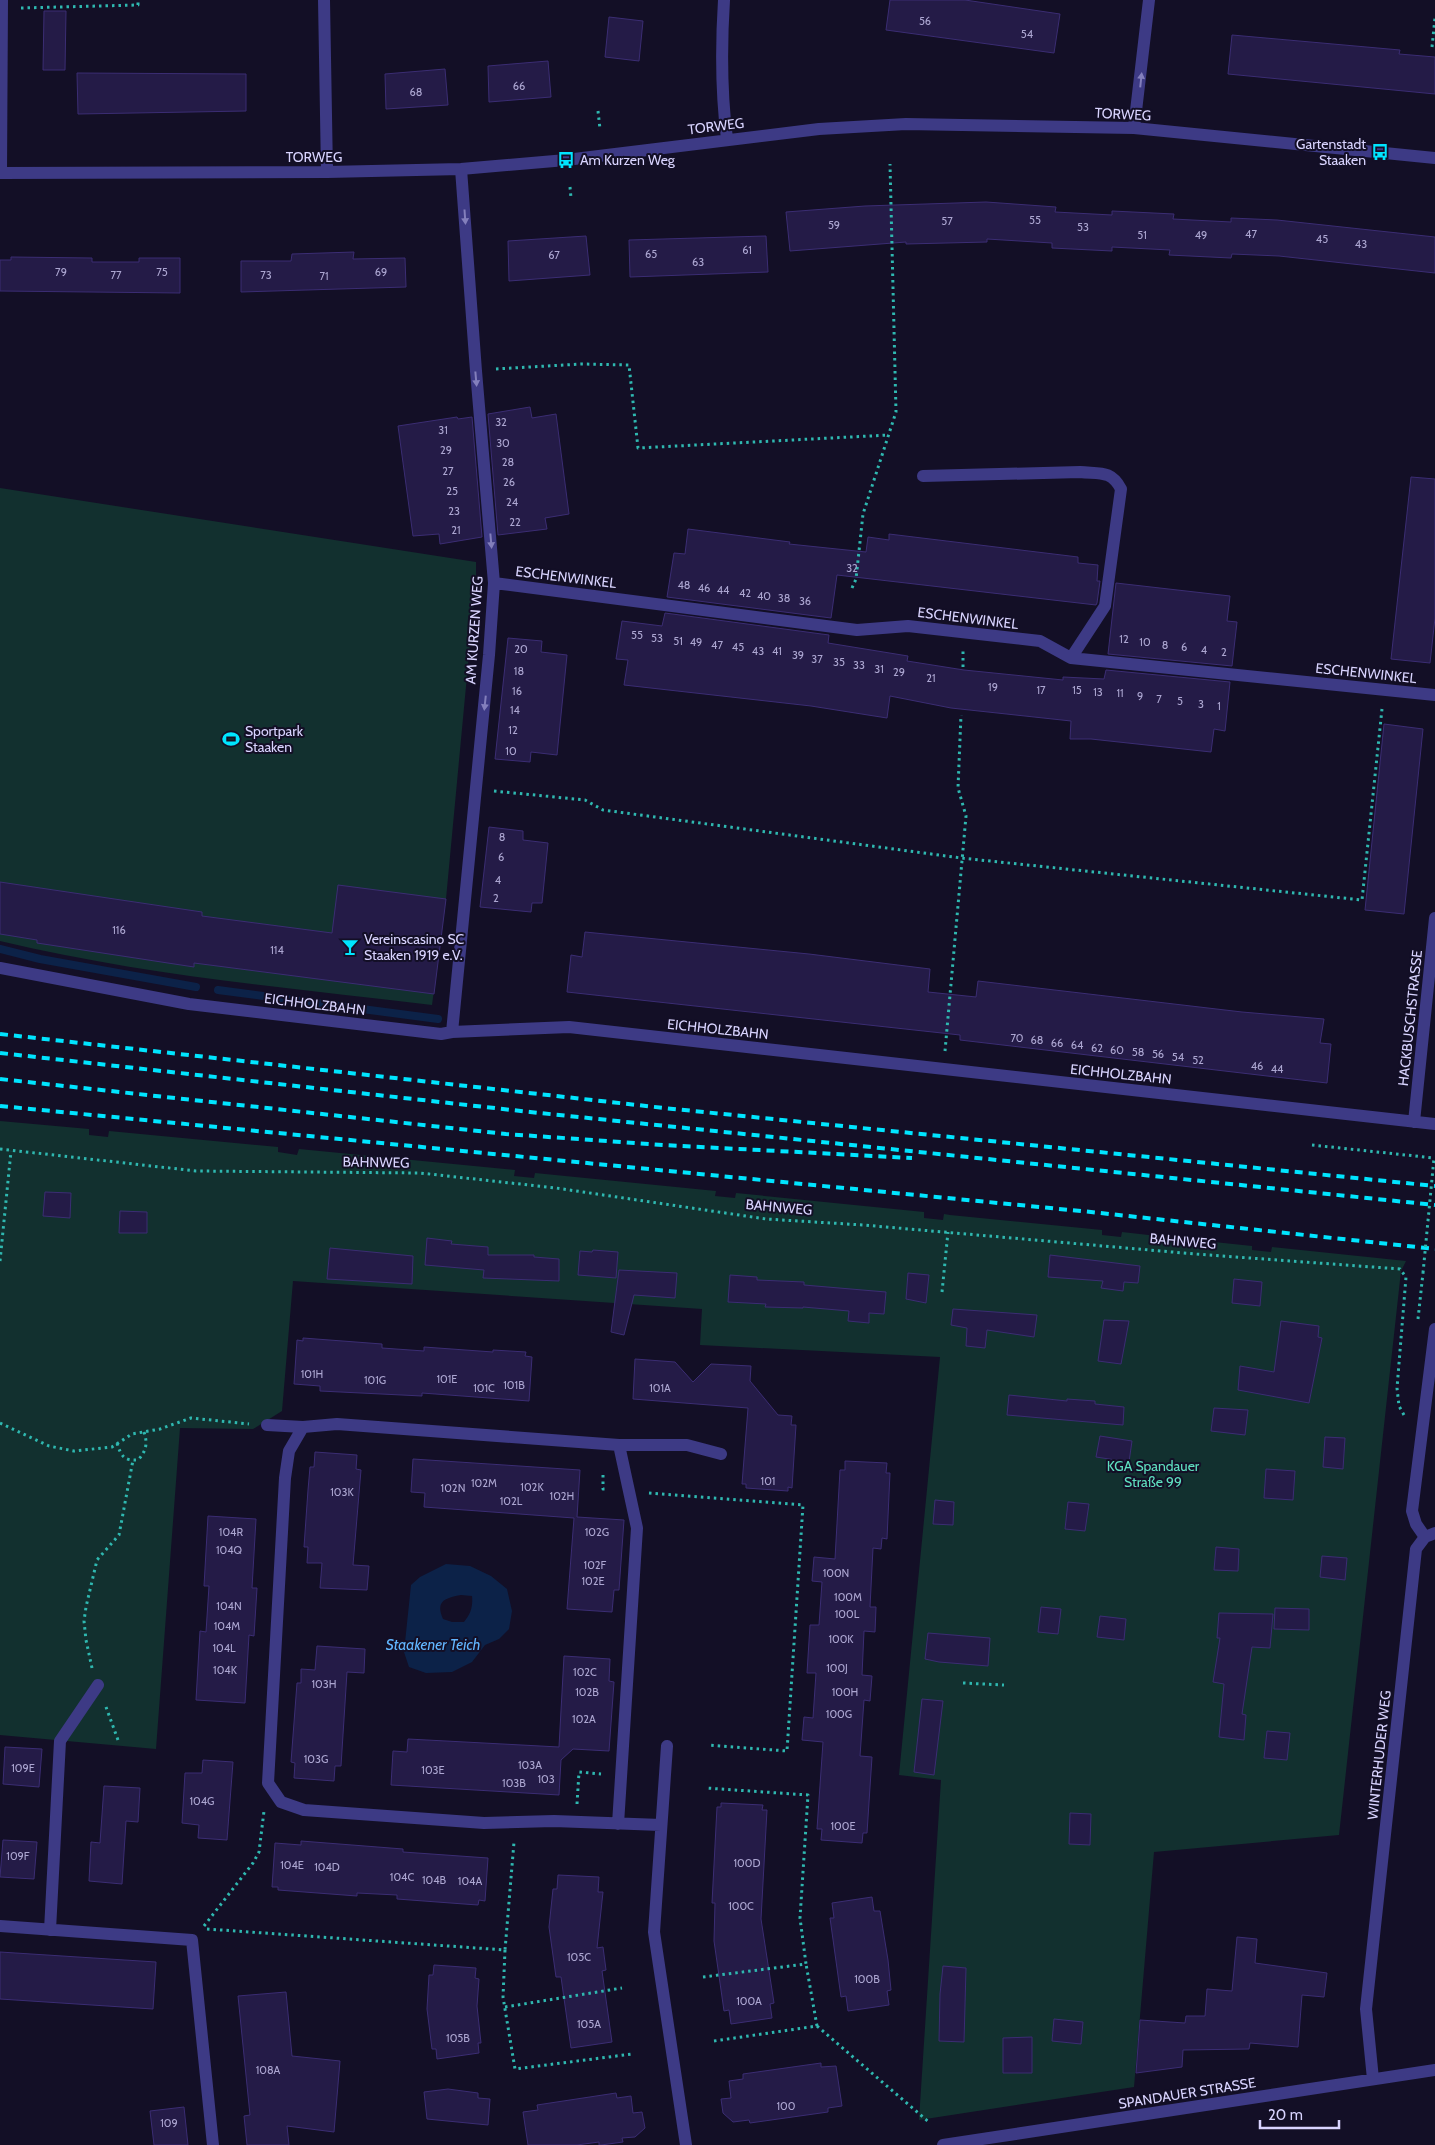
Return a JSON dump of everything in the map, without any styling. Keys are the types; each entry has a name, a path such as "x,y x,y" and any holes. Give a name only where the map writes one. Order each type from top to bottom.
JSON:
{"street":[{"path":"324,0 327,172"},
{"path":"724,0 721,53 722,99 727,139"},
{"path":"1134,128 1149,0"},
{"path":"0,173 2,4"},
{"name":"TORWEG","path":"0,173 327,172 461,169 566,160 819,129 906,124 1134,128 1435,158"},
{"name":"AM KURZEN WEG","path":"452,1032 494,583 461,169"},
{"path":"922,476 1080,472 1105,474 1116,479 1121,489 1106,606 1071,658"},
{"name":"ESCHENWINKEL","path":"494,583 857,630 908,626 1040,641 1071,658 1435,695"},
{"name":"HACKBUSCHSTRASSE","path":"1414,1122 1435,918"},
{"name":"EICHHOLZBAHN","path":"0,968 189,1004 441,1034 569,1027 1435,1124"},
{"name":"WINTERHUDER WEG","path":"1373,2079 1366,2009 1416,1549 1430,1535 1416,1524 1412,1511 1435,1329"},
{"path":"267,1426 302,1427 337,1424 619,1445 687,1445 721,1454"},
{"path":"302,1427 289,1451 285,1478 268,1783 281,1802 304,1810 484,1823 576,1822 661,1826"},
{"path":"618,1824 637,1528 619,1445"},
{"path":"50,1930 60,1741 98,1685"},
{"path":"667,1746 654,1932 686,2145"},
{"path":"0,1926 192,1940 213,2145"},
{"name":"SPANDAUER STRASSE","path":"943,2145 1435,2070"}],"path":[{"path":"2,4 138,5 138,0"},
{"path":"1432,47 1435,18"},
{"path":"598,111 600,129"},
{"path":"852,588 856,579 863,514 896,412 890,164"},
{"path":"570,187 571,198"},
{"path":"476,371 581,364 629,365 638,448 889,435"},
{"path":"476,789 585,800 603,810 961,858 1362,900 1384,690"},
{"path":"945,1054 966,816 958,788 961,715"},
{"path":"1312,1145 1434,1158 1423,1273"},
{"name":"BAHNWEG","path":"0,1149 196,1171 420,1174 556,1188 766,1219 1400,1269 1406,1277 1397,1388 1399,1406 1409,1422"},
{"path":"0,1261 11,1151"},
{"path":"942,1292 948,1232"},
{"path":"0,1423 49,1446 74,1452 99,1450 117,1443 132,1434 190,1418 267,1426"},
{"path":"117,1443 122,1456 128,1460 138,1460 144,1453 147,1441 144,1432"},
{"path":"118,1740 98,1685 86,1640 84,1622 97,1560 119,1535 133,1460"},
{"path":"708,1745 787,1751 803,1505 726,1499"},
{"path":"963,1683 1004,1685"},
{"path":"576,1822 580,1772 621,1775"},
{"path":"706,1788 808,1795 800,1918 817,2026 930,2123"},
{"path":"276,1795 264,1811 258,1852 253,1863 202,1928 504,1950"},
{"path":"515,1822 504,1950 504,2007 515,2069 632,2054"},
{"path":"703,1978 806,1964"},
{"path":"504,2007 622,1988"},
{"path":"714,2041 817,2026"}],"green space":[{"name":"Sportpark Staaken","path":"0,488 476,562 476,580 446,899 432,1005 161,972 53,953 0,941"},
{"name":"KGA Spandauer Straße 99","path":"0,1121 89,1129 89,1135 108,1137 109,1131 278,1147 278,1152 297,1155 299,1149 515,1170 514,1176 534,1178 535,1173 716,1191 715,1196 735,1198 736,1193 924,1212 924,1218 943,1220 944,1214 1102,1230 1102,1235 1121,1237 1122,1232 1175,1238 1175,1243 1195,1245 1195,1240 1252,1246 1252,1250 1271,1252 1272,1247 1406,1261 1401,1271 1339,1835 1154,1852 1134,2087 919,2120 941,1780 899,1775 940,1357 700,1345 702,1309 293,1281 282,1411 253,1429 180,1428 156,1749 0,1735"}],"water":[{"name":"Staakener Teich","path":"446,1564 470,1566 491,1576 507,1589 512,1611 509,1629 499,1639 485,1645 472,1662 452,1672 426,1673 409,1667 404,1652 411,1585 420,1577","holes":["461,1595 472,1596 471,1610 464,1622 452,1622 443,1619 440,1608 443,1601 450,1597"]}],"building":[{"path":"890,0 965,0 1060,14 1054,53 886,30"},
{"path":"44,11 66,11 65,70 43,70"},
{"path":"609,17 643,21 639,61 605,57"},
{"path":"1232,35 1400,50 1399,54 1435,57 1435,94 1228,74"},
{"path":"548,61 551,97 489,102 488,66"},
{"path":"445,69 448,105 386,109 385,74"},
{"path":"77,73 246,74 246,111 78,114"},
{"path":"986,202 1056,207 1055,212 1112,215 1112,211 1174,214 1173,219 1231,222 1231,218 1277,220 1435,237 1435,273 1279,256 1232,254 1231,258 1169,255 1170,250 1112,247 1112,251 1052,248 1052,243 987,239 987,242 906,244 906,242 790,251 786,212 865,206"},
{"path":"586,236 590,275 509,281 508,241"},
{"path":"766,236 768,272 630,277 629,240"},
{"path":"354,252 353,259 405,258 406,287 241,292 241,261 291,261 292,254"},
{"path":"11,257 92,258 92,262 139,262 139,258 180,258 180,293 0,291 0,260 11,260"},
{"path":"530,407 532,418 556,414 569,514 545,518 547,529 498,535 488,414"},
{"path":"457,417 458,419 472,417 482,537 440,544 439,534 413,536 398,426"},
{"path":"1411,477 1435,479 1435,618 1430,663 1391,659"},
{"path":"688,529 790,542 789,544 866,552 868,537 889,540 889,534 1078,557 1078,563 1098,565 1097,581 1100,581 1097,603 1096,605 837,575 831,618 667,597 674,553 685,554"},
{"path":"1116,583 1230,596 1227,621 1237,622 1232,666 1108,654"},
{"path":"665,613 829,635 828,643 908,656 907,661 964,670 1063,680 1063,677 1104,679 1106,670 1230,682 1225,731 1214,729 1211,752 1091,739 1070,739 1071,721 951,708 890,696 887,718 811,706 624,685 628,660 616,659 622,621 662,626"},
{"path":"508,638 542,641 541,652 567,655 557,755 531,752 530,762 495,759"},
{"path":"1384,724 1423,729 1404,914 1365,910"},
{"path":"489,827 523,831 523,840 548,843 542,903 532,903 531,912 480,907"},
{"path":"0,882 202,912 202,916 332,933 338,885 446,899 434,994 194,963 194,967 37,943 37,940 0,934"},
{"path":"585,932 809,954 930,969 928,992 976,997 978,981 1242,1012 1324,1019 1320,1043 1331,1044 1327,1083 960,1040 960,1035 567,992 571,955 582,957"},
{"path":"45,1192 71,1193 70,1218 43,1216"},
{"path":"120,1211 147,1212 147,1233 119,1233"},
{"path":"427,1238 452,1241 451,1244 488,1247 488,1255 534,1255 534,1257 559,1259 559,1281 483,1278 484,1270 425,1265"},
{"path":"330,1248 413,1256 412,1284 327,1279"},
{"path":"593,1250 618,1252 616,1278 578,1275 580,1251 592,1252"},
{"path":"1050,1255 1140,1266 1138,1283 1124,1282 1123,1291 1101,1288 1103,1281 1048,1277"},
{"path":"619,1270 677,1273 675,1298 634,1295 624,1335 611,1332"},
{"path":"908,1273 929,1275 926,1303 906,1299"},
{"path":"730,1275 757,1277 757,1280 804,1282 804,1285 886,1292 884,1314 869,1313 869,1323 848,1321 849,1311 803,1307 765,1307 766,1304 728,1302"},
{"path":"1234,1279 1262,1282 1260,1306 1232,1303"},
{"path":"953,1309 1037,1315 1034,1337 987,1330 985,1348 966,1346 967,1328 951,1325"},
{"path":"1104,1320 1129,1321 1121,1364 1098,1361"},
{"path":"1281,1321 1319,1326 1318,1337 1322,1338 1309,1403 1238,1390 1240,1366 1274,1372"},
{"path":"303,1338 382,1344 382,1348 424,1351 424,1347 493,1352 493,1350 526,1352 525,1356 532,1357 529,1401 422,1393 422,1396 320,1391 320,1386 294,1384 297,1340 303,1341"},
{"path":"635,1359 675,1362 693,1382 711,1364 751,1366 750,1381 778,1415 792,1416 791,1425 796,1425 792,1488 788,1487 788,1491 746,1488 746,1484 742,1484 748,1408 633,1399"},
{"path":"1009,1395 1067,1401 1067,1399 1095,1401 1095,1404 1124,1407 1123,1425 1007,1415"},
{"path":"1214,1408 1248,1410 1245,1435 1211,1431"},
{"path":"1100,1436 1132,1441 1129,1462 1096,1457"},
{"path":"1325,1437 1345,1438 1343,1469 1323,1467"},
{"path":"315,1452 357,1455 356,1469 361,1470 353,1565 369,1566 367,1590 320,1588 322,1563 307,1563 308,1547 304,1547 308,1490 310,1467 314,1467"},
{"path":"413,1459 580,1470 577,1517 624,1520 619,1590 614,1590 612,1612 567,1609 574,1518 424,1507 425,1493 411,1492"},
{"path":"845,1461 887,1463 886,1473 890,1473 887,1539 882,1538 881,1549 873,1548 870,1607 876,1607 875,1632 864,1631 862,1675 872,1676 870,1701 864,1700 860,1756 872,1757 867,1833 863,1833 862,1843 821,1840 822,1829 817,1829 823,1742 802,1740 804,1717 813,1718 816,1673 807,1673 810,1625 819,1625 822,1582 812,1581 814,1557 835,1559 840,1470 845,1470"},
{"path":"1266,1469 1295,1471 1293,1500 1264,1498"},
{"path":"935,1500 954,1502 953,1525 933,1524"},
{"path":"1068,1502 1089,1504 1085,1531 1065,1529"},
{"path":"208,1516 256,1519 252,1588 257,1588 254,1636 249,1635 245,1703 196,1700 200,1631 206,1632 209,1586 204,1586"},
{"path":"1216,1547 1239,1549 1238,1571 1214,1570"},
{"path":"1322,1556 1347,1558 1345,1580 1320,1577"},
{"path":"1041,1607 1061,1609 1058,1634 1038,1632"},
{"path":"1275,1608 1309,1609 1309,1630 1274,1629"},
{"path":"1219,1613 1273,1614 1270,1648 1252,1647 1242,1714 1246,1715 1244,1740 1219,1737 1224,1684 1213,1682 1220,1638 1217,1638"},
{"path":"1100,1616 1126,1619 1124,1640 1097,1637"},
{"path":"928,1633 990,1638 988,1666 925,1659"},
{"path":"317,1646 365,1649 364,1673 347,1672 341,1766 335,1766 334,1781 294,1778 295,1763 291,1762 297,1683 301,1683 301,1669 315,1670"},
{"path":"564,1656 610,1659 609,1681 614,1682 609,1751 573,1749 561,1760 559,1795 391,1785 393,1751 407,1752 408,1739 559,1747"},
{"path":"922,1699 943,1701 934,1775 914,1772"},
{"path":"1267,1731 1290,1733 1287,1760 1264,1758"},
{"path":"5,1747 42,1749 39,1787 3,1784"},
{"path":"203,1760 233,1762 227,1840 198,1838 199,1825 182,1823 185,1773 202,1773"},
{"path":"104,1786 140,1788 138,1822 126,1821 122,1884 89,1881 91,1842 100,1843"},
{"path":"721,1803 763,1805 762,1810 767,1810 761,1919 774,2003 770,2004 772,2018 731,2024 729,2010 724,2011 714,1941 715,1903 712,1903 717,1807 721,1807"},
{"path":"1070,1813 1091,1814 1090,1845 1069,1844"},
{"path":"3,1840 37,1842 34,1879 0,1877"},
{"path":"301,1841 403,1849 403,1852 488,1858 485,1901 479,1900 478,1905 397,1899 397,1895 357,1893 357,1896 278,1890 278,1887 272,1887 275,1843 301,1845"},
{"path":"558,1875 599,1877 598,1892 603,1892 597,1948 603,1947 606,1970 602,1971 612,2042 571,2048 561,1977 556,1977 549,1927 553,1889 557,1889"},
{"path":"872,1897 874,1911 880,1911 888,1960 891,1990 887,1991 889,2005 848,2011 846,1996 841,1997 830,1918 834,1918 832,1903"},
{"path":"1237,1937 1257,1939 1255,1963 1327,1973 1324,1997 1302,1995 1298,2047 1250,2043 1249,2049 1183,2050 1182,2067 1136,2073 1140,2020 1185,2023 1186,2016 1205,2016 1207,1989 1232,1991"},
{"path":"0,1952 156,1962 153,2009 0,1999"},
{"path":"434,1965 476,1968 475,1978 479,1979 477,2006 481,2043 478,2043 479,2053 437,2059 436,2049 432,2049 427,2009 429,1975 433,1975"},
{"path":"943,1966 966,1968 964,2042 939,2041 940,1994"},
{"path":"286,1992 292,2056 340,2061 334,2132 287,2126 289,2145 247,2145 244,2116 250,2115 238,1996"},
{"path":"1054,2019 1083,2022 1081,2044 1052,2041"},
{"path":"1032,2037 1032,2073 1003,2073 1003,2038"},
{"path":"821,2063 821,2067 836,2066 842,2106 828,2108 828,2112 750,2123 749,2120 733,2122 723,2113 721,2099 731,2098 729,2081 743,2079 743,2074"},
{"path":"448,2089 478,2093 478,2098 490,2099 488,2125 427,2119 424,2092"},
{"path":"616,2093 617,2098 631,2096 633,2113 642,2112 645,2128 635,2137 622,2138 623,2142 601,2145 599,2145 599,2142 577,2145 528,2145 523,2112 538,2110 537,2105"},
{"path":"184,2107 188,2145 154,2145 150,2111"}],"waterway":[{"path":"0,949 40,959 196,987"},
{"path":"218,990 438,1019"}],"railway":[{"path":"0,1034 664,1108 1435,1186"},
{"path":"0,1053 530,1112 1435,1205"},
{"path":"0,1079 506,1134 663,1145 912,1158"},
{"path":"0,1106 1091,1212 1435,1249"}],"place":[{"name":"Gartenstadt Staaken","path":"1380,152"},
{"name":"Am Kurzen Weg","path":"566,160"},
{"name":"Sportpark Staaken","path":"231,739"},
{"name":"Vereinscasino SC Staaken 1919 e.V.","path":"350,947"}]}
